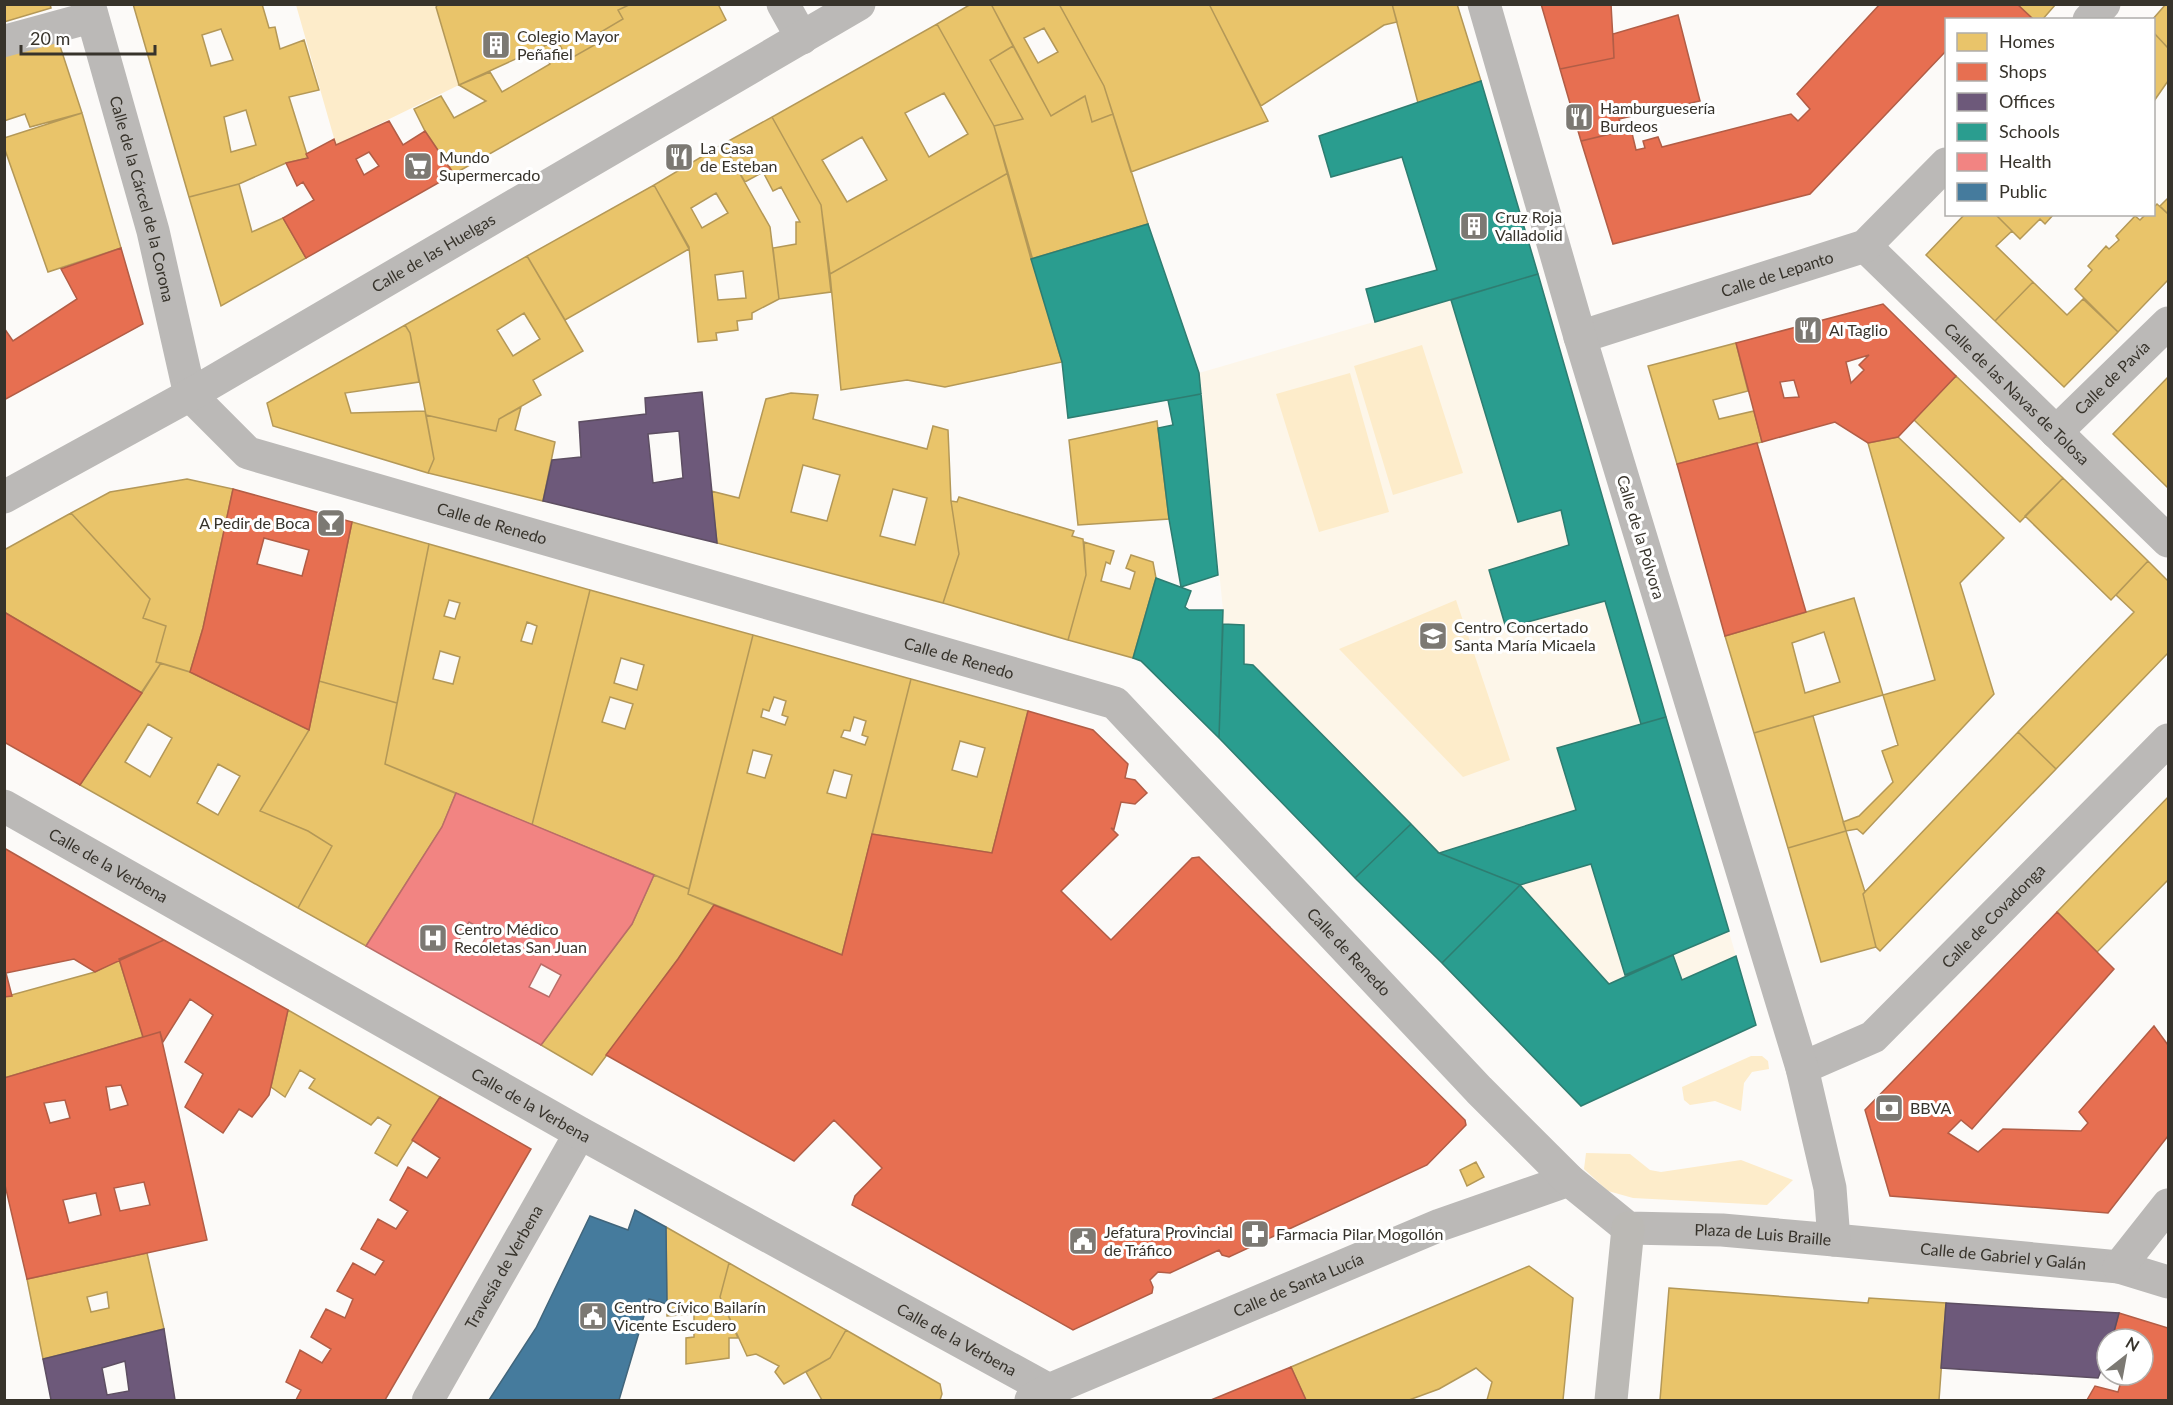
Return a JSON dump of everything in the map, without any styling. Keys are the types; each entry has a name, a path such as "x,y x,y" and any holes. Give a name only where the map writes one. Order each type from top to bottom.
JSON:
{"main road":[{"path":"1611,1401 1628,1228"}],"street":[{"path":"783,4 802,38"},
{"name":"Calle de las Huelgas","path":"4,497 190,395 859,4"},
{"name":"Calle de la Pólvora","path":"1484,4 1580,337 1802,1068"},
{"path":"2092,18 2104,4"},
{"path":"4,41 90,11"},
{"name":"Calle de la Cárcel de la Corona","path":"90,11 153,231 190,395"},
{"name":"Calle de Lepanto","path":"1580,337 1865,246 1945,166"},
{"name":"Calle de las Navas de Tolosa","path":"1865,246 2169,541"},
{"name":"Calle de Pavía","path":"2056,432 2169,323"},
{"name":"Calle de Renedo","path":"190,395 248,453 1115,703 1479,1090 1569,1180"},
{"name":"Calle de Covadonga","path":"1802,1068 1873,1037 2169,740"},
{"name":"Calle de la Verbena","path":"4,806 1046,1397"},
{"name":"Plaza de Luis Braille","path":"1628,1228 1722,1230 1834,1240 1830,1188 1802,1068"},
{"name":"Travesía de Verbena","path":"428,1401 580,1133"},
{"path":"1569,1180 1628,1228"},
{"name":"Calle de Santa Lucía","path":"1046,1397 1440,1225 1569,1180"},
{"path":"2119,1267 2169,1205"},
{"name":"Calle de Gabriel y Galán","path":"1834,1240 2119,1267 2169,1282"}],"shaded area":[{"path":"296,5 435,5 459,85 336,145"},
{"name":"Centro Concertado Santa María Micaela","path":"1538,274 1736,956 1682,980 1672,955 1609,984 1520,885 1442,963 1355,878 1219,738 1223,610 1199,373"},
{"path":"1422,345 1463,473 1393,495 1354,366"},
{"path":"1350,373 1389,512 1319,532 1276,394"},
{"path":"1456,600 1510,760 1463,777 1339,649"},
{"path":"1751,1056 1762,1056 1768,1061 1769,1069 1752,1072 1744,1083 1741,1111 1715,1101 1690,1105 1684,1100 1682,1087"},
{"path":"1586,1153 1630,1154 1650,1170 1661,1172 1741,1160 1793,1180 1767,1205 1633,1198 1608,1191 1584,1169"}],"building: Homes":[{"path":"4,4 50,4 51,8 4,22"},
{"path":"133,4 262,4 269,28 275,27 280,49 304,40 319,90 289,97 308,158 286,163 239,184 189,197","holes":["221,29 233,60 211,66 202,35","246,110 256,145 231,152 224,117"]},
{"name":"Colegio Mayor Peñafiel","path":"438,4 631,4 618,10 623,19 594,36 598,43 568,60 557,40 459,85 436,7"},
{"path":"631,4 718,4 726,20 454,174 425,131 414,109 441,96 454,118 486,101 459,85 490,72 502,92 550,64 540,48 557,40 568,60 598,43 594,36 623,19 618,10"},
{"path":"971,4 991,4 1013,46 990,60 1023,119 994,126 937,24"},
{"path":"991,4 1059,4 1104,86 1113,114 1092,122 1085,96 1051,116","holes":["1044,28 1058,52 1038,63 1024,38"]},
{"path":"1059,4 1209,4 1268,121 1131,172 1104,86"},
{"path":"1212,4 1392,4 1397,22 1384,25 1261,106 1210,6"},
{"path":"1392,4 1457,4 1481,81 1418,103"},
{"path":"2017,4 2056,4 2044,18 2032,18"},
{"path":"2168,4 2168,48 2155,34 2154,18"},
{"path":"937,24 994,126 1008,173 830,274 821,205 772,117","holes":["944,93 968,134 929,157 905,113","862,137 887,180 847,202 822,160"]},
{"path":"2155,34 2168,48 2168,81 2155,100"},
{"path":"58,40 82,113 30,127 25,114 4,121 4,54"},
{"path":"1013,46 1051,116 1085,96 1092,122 1113,114 1148,224 1031,259 994,126 1023,119 990,60"},
{"path":"82,113 121,248 48,272 4,147 4,138"},
{"path":"772,117 821,205 831,292 779,299 773,248 796,244 796,222 800,222 781,187 773,191 763,172 745,182 723,144"},
{"path":"723,144 770,227 779,299 752,313 752,319 737,321 738,330 716,333 717,340 698,342 689,247 654,185","holes":["716,193 728,213 702,228 691,208","743,271 746,298 718,300 715,275"]},
{"path":"1008,173 1062,362 945,387 907,380 841,390 830,274"},
{"path":"239,184 252,232 283,218 306,258 221,306 189,197"},
{"path":"654,185 689,249 565,320 527,256"},
{"path":"2168,198 2168,214 2160,206"},
{"path":"2157,204 2168,214 2168,280 2118,332 2075,289 2092,270 2088,266 2106,246 2109,249 2119,240 2116,236 2135,216 2140,220 2144,216 2155,216"},
{"path":"1963,216 1997,216 2012,231 1996,246 2033,282 1995,321 1926,255"},
{"path":"1997,216 2052,216 2045,224 2040,219 2020,239"},
{"path":"527,256 583,351 533,380 541,395 499,419 496,431 426,415 410,333 405,325","holes":["524,313 540,339 513,356 497,330"]},
{"path":"2033,282 2067,315 2083,299 2118,332 2064,387 1995,321"},
{"path":"405,325 410,333 419,382 345,393 351,413 425,411 434,459 428,473 273,426 267,403"},
{"path":"1736,343 1748,391 1713,400 1719,419 1754,411 1762,442 1677,464 1648,366"},
{"path":"1956,376 2063,478 2020,522 1913,419"},
{"path":"2168,379 2168,488 2113,434"},
{"path":"791,393 818,395 813,419 927,449 933,426 948,430 951,501 959,554 943,603 717,543 711,491 739,498 766,399","holes":["803,465 840,475 827,521 791,512","893,489 927,498 915,545 880,536"]},
{"path":"521,407 515,430 555,442 543,501 428,473 434,459 426,415 496,431 499,419"},
{"path":"1157,421 1169,519 1078,525 1069,440"},
{"path":"1898,437 2004,538 1960,583 1994,694 1863,834 1857,829 1846,831 1843,822 1859,816 1893,782 1882,751 1898,745 1883,695 1935,680 1868,443"},
{"path":"2063,478 2148,561 2111,600 2025,516"},
{"path":"187,479 233,489 203,628 190,672 156,662 166,626 143,618 150,599 71,513 110,492"},
{"path":"959,497 1074,531 1072,536 1083,539 1086,575 1068,640 943,603 959,554 951,501 957,502"},
{"path":"71,513 150,599 143,618 166,626 156,662 161,663 142,693 4,612 4,550"},
{"path":"352,522 429,544 397,703 319,681"},
{"path":"1084,542 1114,551 1110,564 1106,562 1101,581 1130,589 1135,572 1126,568 1131,555 1153,562 1156,578 1133,658 1068,640 1086,575"},
{"path":"429,544 590,590 532,825 385,764","holes":["449,600 460,603 455,619 444,616","527,622 537,626 532,644 521,641","440,651 460,657 453,684 433,679"]},
{"path":"2148,561 2168,581 2168,653 2056,769 2018,732 2134,612 2116,595"},
{"path":"590,590 753,635 689,889 532,825","holes":["621,658 644,665 637,690 614,683","610,697 633,704 625,729 602,722"]},
{"path":"1854,598 1883,695 1754,733 1725,636","holes":["1824,632 1840,682 1805,693 1792,643"]},
{"path":"753,635 911,679 842,955 688,894","holes":["774,697 786,701 782,715 788,717 785,725 761,717 763,709 769,711","854,717 866,721 862,735 868,737 865,745 841,737 844,730 850,731","753,750 772,755 765,778 747,773","834,770 852,775 846,798 827,793"]},
{"path":"161,663 190,672 309,730 260,811 308,831 332,846 298,908 80,785","holes":["148,724 172,738 150,777 125,762","218,764 240,776 218,815 197,803"]},
{"path":"911,679 1028,711 992,853 872,834","holes":["960,741 985,748 977,777 952,770"]},
{"path":"319,681 397,703 385,764 456,793 442,827 366,946 298,908 332,846 308,831 260,811 309,730"},
{"path":"1813,716 1846,831 1788,848 1754,733"},
{"path":"2018,732 2056,769 1880,951 1876,947 1863,894"},
{"path":"2168,797 2168,880 2097,952 2057,912"},
{"path":"1846,831 1865,892 1863,894 1876,947 1821,962 1788,848"},
{"path":"654,875 689,889 688,894 714,905 678,959 592,1075 541,1045 632,924"},
{"path":"119,959 143,1037 4,1078 4,997 95,972"},
{"path":"288,1010 440,1097 397,1166 375,1153 391,1125 378,1117 371,1125 309,1088 315,1079 300,1070 285,1097 271,1087"},
{"path":"1476,1162 1484,1177 1467,1186 1460,1170"},
{"path":"666,1227 729,1263 720,1297 738,1338 729,1338 729,1358 686,1364 686,1338 694,1337 694,1314 667,1316"},
{"path":"147,1253 164,1329 43,1359 27,1279","holes":["107,1292 109,1308 91,1312 87,1297"]},
{"path":"729,1263 846,1330 830,1358 784,1384 775,1372 779,1366 756,1354 747,1356 720,1297"},
{"path":"1529,1266 1573,1298 1563,1400 1487,1400 1492,1382 1476,1368 1439,1389 1409,1400 1306,1400 1291,1367"},
{"path":"1669,1288 1868,1303 1869,1298 1946,1303 1939,1400 1660,1400"},
{"path":"846,1330 940,1384 942,1394 940,1400 822,1400 806,1372 830,1358"}],"building: Shops":[{"path":"1541,4 1611,4 1614,58 1560,69"},
{"path":"1880,4 2017,4 2032,18 1945,18 1945,52 1810,194 1613,244 1581,141 1631,129 1636,150 1645,148 1643,141 1658,137 1662,147 1791,114 1798,121 1810,109 1797,94"},
{"path":"1678,15 1700,101 1619,119 1623,131 1581,141 1560,69 1614,58 1613,34"},
{"path":"389,121 403,145 425,131 454,174 306,258 283,218 314,200 303,182 297,186 286,163 308,158 306,154 334,139 336,145","holes":["369,152 379,166 364,175 356,159"]},
{"path":"121,248 143,324 4,400 4,328 13,341 77,299 61,269"},
{"path":"1883,304 1956,376 1898,437 1868,443 1835,422 1762,442 1736,343","holes":["1869,355 1859,365 1864,370 1851,383 1846,362","1794,380 1799,397 1784,398 1780,382"]},
{"path":"1757,443 1806,612 1725,636 1677,464"},
{"path":"233,489 352,522 309,730 190,672 203,628","holes":["264,538 309,550 302,576 257,564"]},
{"path":"4,612 142,693 80,785 4,742"},
{"path":"1028,711 1093,730 1128,764 1125,778 1135,780 1147,793 1135,804 1121,802 1114,829 1111,828 1118,835 1061,891 1111,940 1192,858 1199,857 1465,1120 1466,1125 1427,1165 1229,1257 1222,1255 1219,1250 1170,1273 1158,1272 1150,1280 1153,1287 1152,1293 1073,1330 852,1205 855,1196 882,1168 834,1120 794,1161 606,1055 678,959 714,905 842,955 872,834 992,853"},
{"path":"4,848 164,940 95,972 74,959 6,973 12,996 4,997"},
{"path":"2057,912 2114,969 1972,1129 1961,1120 1948,1133 1978,1152 2003,1129 2081,1131 2088,1123 2079,1112 2154,1026 2168,1045 2168,1136 2108,1213 1890,1196 1865,1110"},
{"path":"164,940 288,1010 269,1095 252,1117 239,1109 223,1133 185,1107 203,1074 185,1062 213,1015 190,999 163,1042 160,1032 143,1037 119,959"},
{"path":"160,1032 207,1240 27,1279 4,1181 4,1078","holes":["121,1085 128,1105 110,1110 106,1087","65,1100 70,1118 50,1123 44,1103","144,1182 150,1205 120,1211 114,1188","96,1193 101,1215 69,1223 63,1200"]},
{"path":"440,1097 531,1149 385,1400 296,1400 301,1390 286,1382 300,1350 322,1363 331,1349 311,1337 326,1309 345,1318 353,1299 337,1291 353,1263 375,1275 384,1261 361,1249 378,1219 396,1229 408,1211 390,1200 408,1167 427,1178 440,1158 412,1140"},
{"path":"2119,1313 2168,1328 2168,1400 2087,1400 2095,1386 2118,1392 2119,1387 2155,1387 2155,1327 2115,1327"},
{"path":"1291,1367 1306,1400 1211,1400"}],"building: Offices":[{"path":"702,392 717,543 543,501 552,460 581,457 579,422 646,414 645,398","holes":["679,431 683,478 653,483 648,434"]},
{"path":"1946,1303 2119,1313 2115,1327 2095,1327 2095,1378 1941,1368"},
{"path":"164,1329 175,1400 51,1400 43,1359","holes":["125,1361 129,1391 107,1395 102,1368"]}],"building: Schools":[{"name":"Cruz Roja Valladolid","path":"1481,81 1538,274 1375,322 1366,289 1437,270 1402,157 1331,177 1319,136"},
{"path":"1148,224 1199,373 1201,394 1068,418 1062,362 1031,259"},
{"path":"1538,274 1666,717 1641,724 1605,601 1506,628 1489,570 1569,545 1561,510 1518,522 1451,300"},
{"path":"1201,394 1218,575 1181,587 1169,519 1158,428 1173,425 1168,400"},
{"path":"1156,578 1191,591 1185,607 1189,610 1223,610 1219,738 1141,661 1133,658"},
{"path":"1223,624 1244,625 1244,664 1253,665 1411,824 1355,878 1219,738"},
{"path":"1666,717 1729,931 1625,975 1591,864 1520,885 1439,853 1576,810 1557,748"},
{"path":"1411,824 1439,853 1520,885 1442,963 1355,878"},
{"path":"1520,885 1609,984 1673,955 1682,980 1736,956 1756,1025 1581,1106 1442,963"}],"building: Health":[{"path":"456,793 654,875 632,924 541,1045 366,946 442,827","holes":["469,922 488,933 476,955 456,945","541,964 561,975 549,997 529,987"]}],"building: Public":[{"name":"Centro Cívico Bailarín Vicente Escudero","path":"635,1210 666,1227 667,1304 649,1299 619,1400 489,1400 536,1328 590,1216 628,1230"}],"place":[{"name":"Colegio Mayor Peñafiel","path":"496,45"},
{"name":"Hamburguesería Burdeos","path":"1579,117"},
{"name":"La Casa de Esteban","path":"679,157"},
{"name":"Mundo Supermercado","path":"418,166"},
{"name":"Cruz Roja Valladolid","path":"1474,226"},
{"name":"Al Taglio","path":"1808,330"},
{"name":"A Pedir de Boca","path":"331,523"},
{"name":"Centro Concertado Santa María Micaela","path":"1433,636"},
{"name":"Centro Médico Recoletas San Juan","path":"433,938"},
{"name":"BBVA","path":"1889,1108"},
{"name":"Farmacia Pilar Mogollón","path":"1255,1234"},
{"name":"Jefatura Provincial de Tráfico","path":"1083,1241"},
{"name":"Centro Cívico Bailarín Vicente Escudero","path":"593,1316"}]}
